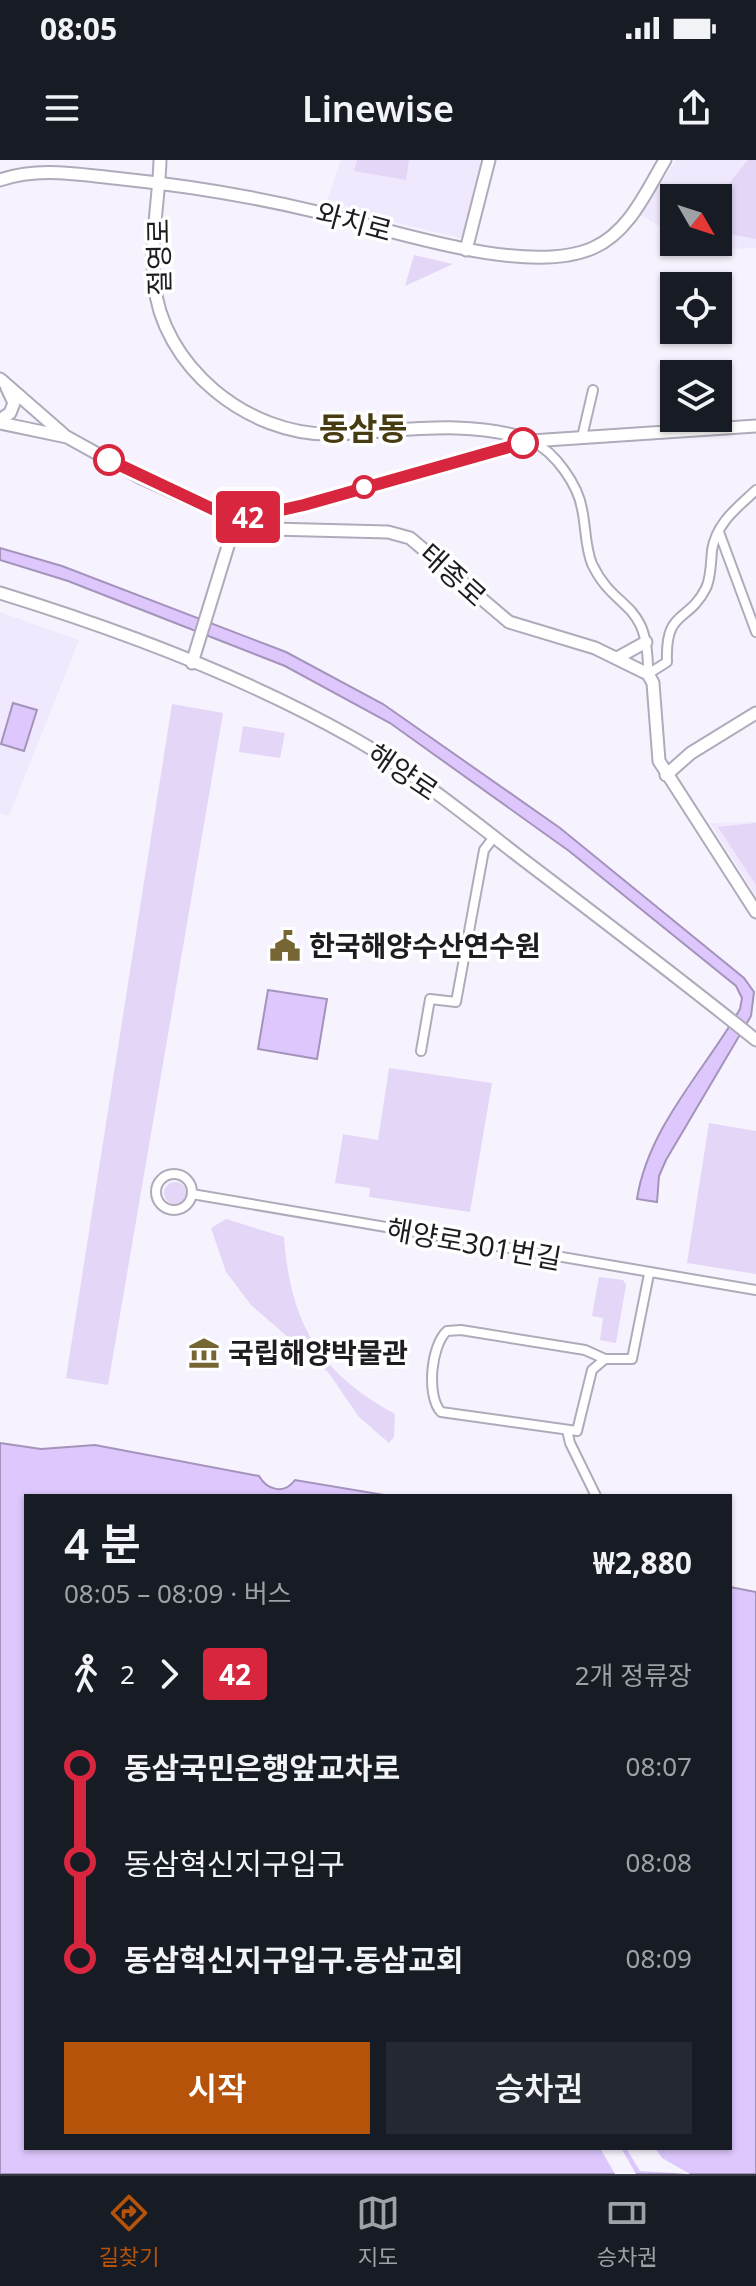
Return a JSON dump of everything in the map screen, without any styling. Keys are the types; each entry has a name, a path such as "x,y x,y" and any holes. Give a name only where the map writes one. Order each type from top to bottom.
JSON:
{"main road":[{"name":"절영로","path":"160,160 153,279 157,303 185,359 234,405 278,425 328,434 457,426 498,429 531,441"},
{"path":"466,250 489,160"},
{"name":"와치로","path":"0,180 48,172 159,183 313,211 466,250 537,255 591,249 614,233 635,212 665,160"},
{"path":"3,382 67,437"},
{"path":"0,422 10,413 14,403 3,382"},
{"path":"18,426 25,421 28,411 24,400"},
{"name":"태종로","path":"0,422 67,437 141,478 236,520 272,529 399,534 423,546 509,622 617,658 648,674"},
{"path":"192,663 236,520 304,505 531,441 756,426"},
{"name":"해양로","path":"0,593 65,613 192,663 279,700 354,739 431,789 756,1040"},
{"path":"617,658 646,642"},
{"path":"648,674 653,683 656,752 666,775 756,912"},
{"path":"666,775 691,753 756,713"}],"street":[{"path":"582,437 593,390"},
{"path":"531,441 550,453 578,495 592,563 639,618 646,642 648,674 667,662 666,637 673,622 707,587 721,523 756,490"},
{"path":"718,531 756,632"},
{"path":"421,1051 430,999 456,1002 484,850 494,837"},
{"path":"167,1175 179,1175 189,1182 192,1194 183,1208 171,1210 158,1200 156,1189 167,1175"},
{"name":"해양로301번길","path":"192,1194 756,1290"},
{"path":"585,1350 592,1370 577,1431 441,1412 436,1407 432,1387 439,1344 442,1336 454,1330 585,1350 605,1359 632,1359 649,1274"},
{"path":"592,1370 605,1359"},
{"path":"567,1430 570,1443 595,1494"}],"shaded area":[{"path":"341,160 482,160 465,235 460,238 325,206"},
{"path":"357,160 409,160 406,180 354,171"},
{"path":"676,160 756,160 756,248 732,249 732,184 661,184"},
{"path":"748,160 756,160 756,239 732,235 732,184 728,184"},
{"path":"660,185 660,227 641,215"},
{"path":"414,255 453,264 405,286"},
{"path":"0,548 62,566 286,652 383,704 560,828 744,978 754,992 751,1016 666,1160 659,1176 657,1202 637,1199 643,1173 665,1123 740,1009 742,998 736,986 569,851 390,723 285,666 68,581 0,560"},
{"path":"0,612 79,640 9,816 0,813"},
{"path":"13,703 37,710 24,751 1,744"},
{"path":"172,704 223,713 108,1385 66,1378"},
{"path":"243,726 285,733 280,758 239,752"},
{"path":"756,822 756,896 710,823"},
{"path":"756,823 756,885 718,827"},
{"path":"268,990 327,999 317,1059 258,1049"},
{"path":"389,1068 492,1083 470,1212 369,1197 370,1188 335,1183 343,1134 378,1140"},
{"path":"709,1123 756,1131 756,1274 687,1263"},
{"path":"175,1182 183,1185 186,1193 183,1201 175,1204 167,1201 164,1193 167,1185"},
{"path":"226,1219 284,1237 293,1295 313,1342 346,1381 395,1414 394,1437 389,1443 359,1417 328,1372 251,1305 226,1272 211,1228"},
{"path":"599,1277 623,1280 626,1285 616,1343 600,1340 603,1318 592,1316"},
{"path":"0,1443 41,1449 95,1445 259,1476 266,1485 276,1489 286,1488 295,1480 378,1494 24,1494 24,2150 732,2150 732,1587 756,1592 756,2174 0,2174"}],"pier":[{"path":"601,2150 622,2150 636,2174 615,2174"},
{"path":"627,2150 656,2150 662,2158 690,2174 640,2171"}],"bus line":[{"name":"42","path":"109,460 174,494 236,520 304,505 523,443"}],"place":[{"name":"한국해양수산연수원","path":"285,946"},
{"name":"국립해양박물관","path":"204,1353"}],"district":[{"name":"동삼동","path":"363,429"}]}
